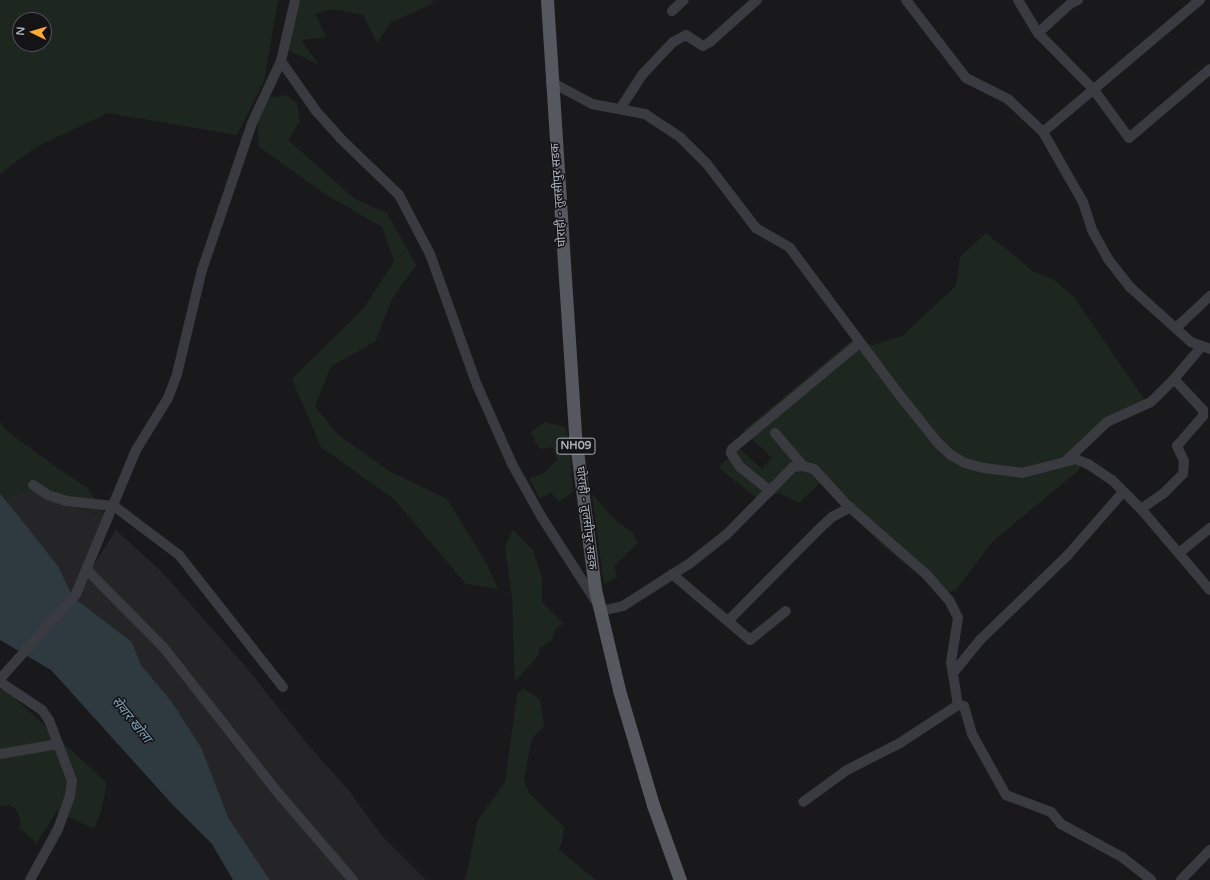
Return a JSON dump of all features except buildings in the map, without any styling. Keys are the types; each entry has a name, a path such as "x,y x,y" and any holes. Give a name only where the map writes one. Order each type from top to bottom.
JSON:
{"main road":[{"name":"घोराही - तुलसीपुर सडक","path":"547,0 551,82 571,346 575,434 595,589 621,697 653,805 680,880"}],"street":[{"path":"30,880 58,830 70,796 72,781 58,744 42,710 0,681 76,594 114,506 136,450 173,386 202,270 252,123 281,61 295,0"},
{"path":"672,11 684,0"},
{"path":"620,109 642,75 673,42 686,35 702,46 710,42 757,0"},
{"path":"906,0 966,78 1008,99 1043,132 1083,202 1092,230 1108,259 1131,288 1192,342 1206,348 1152,402 1107,422 1067,460"},
{"path":"1018,0 1038,33 1094,90 1129,138 1210,69"},
{"path":"1038,33 1070,4 1078,0"},
{"path":"1043,132 1200,0"},
{"path":"281,61 316,111 403,200 430,254 477,385 512,464 541,516 600,610 623,606 690,564 727,534 786,473 793,468 803,466 814,469 851,508 927,575 949,600 958,618 952,662 958,705"},
{"path":"551,82 592,104 645,114 680,137 707,164 756,228 790,248 859,343 938,443 961,460 984,468 1022,473 1047,468 1067,460 1076,459 1088,464 1112,480 1122,492 1141,509 1210,590"},
{"path":"1176,328 1210,296"},
{"path":"770,491 740,468 731,454 732,449 859,343"},
{"path":"1141,509 1166,492 1183,474 1184,461 1177,446 1207,412 1174,379"},
{"path":"775,433 803,466"},
{"path":"33,485 48,495 66,501 114,506 179,555 283,687"},
{"path":"953,673 980,640 1066,556 1122,492"},
{"path":"729,620 832,517 851,508"},
{"path":"1179,553 1210,528"},
{"path":"87,570 164,648 279,794 353,880"},
{"path":"672,574 729,620 750,640 786,610"},
{"path":"803,802 847,770 900,743 958,705 964,706 972,734 1006,795 1051,812 1061,824 1122,857 1151,880"},
{"path":"0,754 58,744"},
{"path":"1182,880 1210,850"}],"shaded area":[{"path":"0,0 278,0 264,81 237,135 108,113 36,147 0,174"},
{"path":"294,0 434,0 430,5 391,22 377,43 363,15 332,9 315,14 326,37 301,40 319,65 280,46"},
{"path":"286,95 297,103 300,121 288,140 355,199 387,213 416,265 392,299 375,342 331,366 315,406 338,435 391,472 447,499 486,562 498,589 466,584 395,500 321,447 292,379 364,308 394,261 382,227 325,194 259,147 257,118 269,98"},
{"path":"986,233 1033,271 1054,280 1074,297 1146,402 1089,433 1074,446 1080,469 992,542 956,590 939,597 922,578 883,546 820,483 799,503 779,493 758,499 719,468 738,447 762,469 772,458 743,431 852,340 872,345 902,336 956,286 960,257"},
{"path":"0,422 7,431 56,467 88,488 108,519 31,490 5,498 0,493"},
{"path":"545,422 566,427 569,443 573,492 559,502 551,492 540,499 529,478 544,473 557,460 553,447 539,449 531,432"},
{"path":"31,490 108,519 75,594 116,530 162,572 246,667 304,740 350,792 383,837 426,880 270,880 228,817 202,749 172,702 141,665 132,642 73,597 58,566 17,517 5,498"},
{"path":"592,494 615,520 632,532 638,543 614,566 617,577 604,584"},
{"path":"513,530 533,550 542,579 542,602 564,624 556,628 552,640 540,648 538,656 515,681 512,598 505,547"},
{"path":"523,688 540,700 544,726 532,738 524,780 529,793 564,827 562,843 558,849 596,880 465,880 478,820 505,782 517,695"},
{"path":"0,690 7,691 107,783 101,811 94,829 57,811 35,845 34,840 20,829 20,819 17,811 10,805 0,806"}],"water":[{"name":"सेवार खोला","path":"0,493 58,566 73,597 132,642 141,665 172,702 202,749 228,817 270,880 233,880 212,844 172,804 51,670 0,640"}]}
